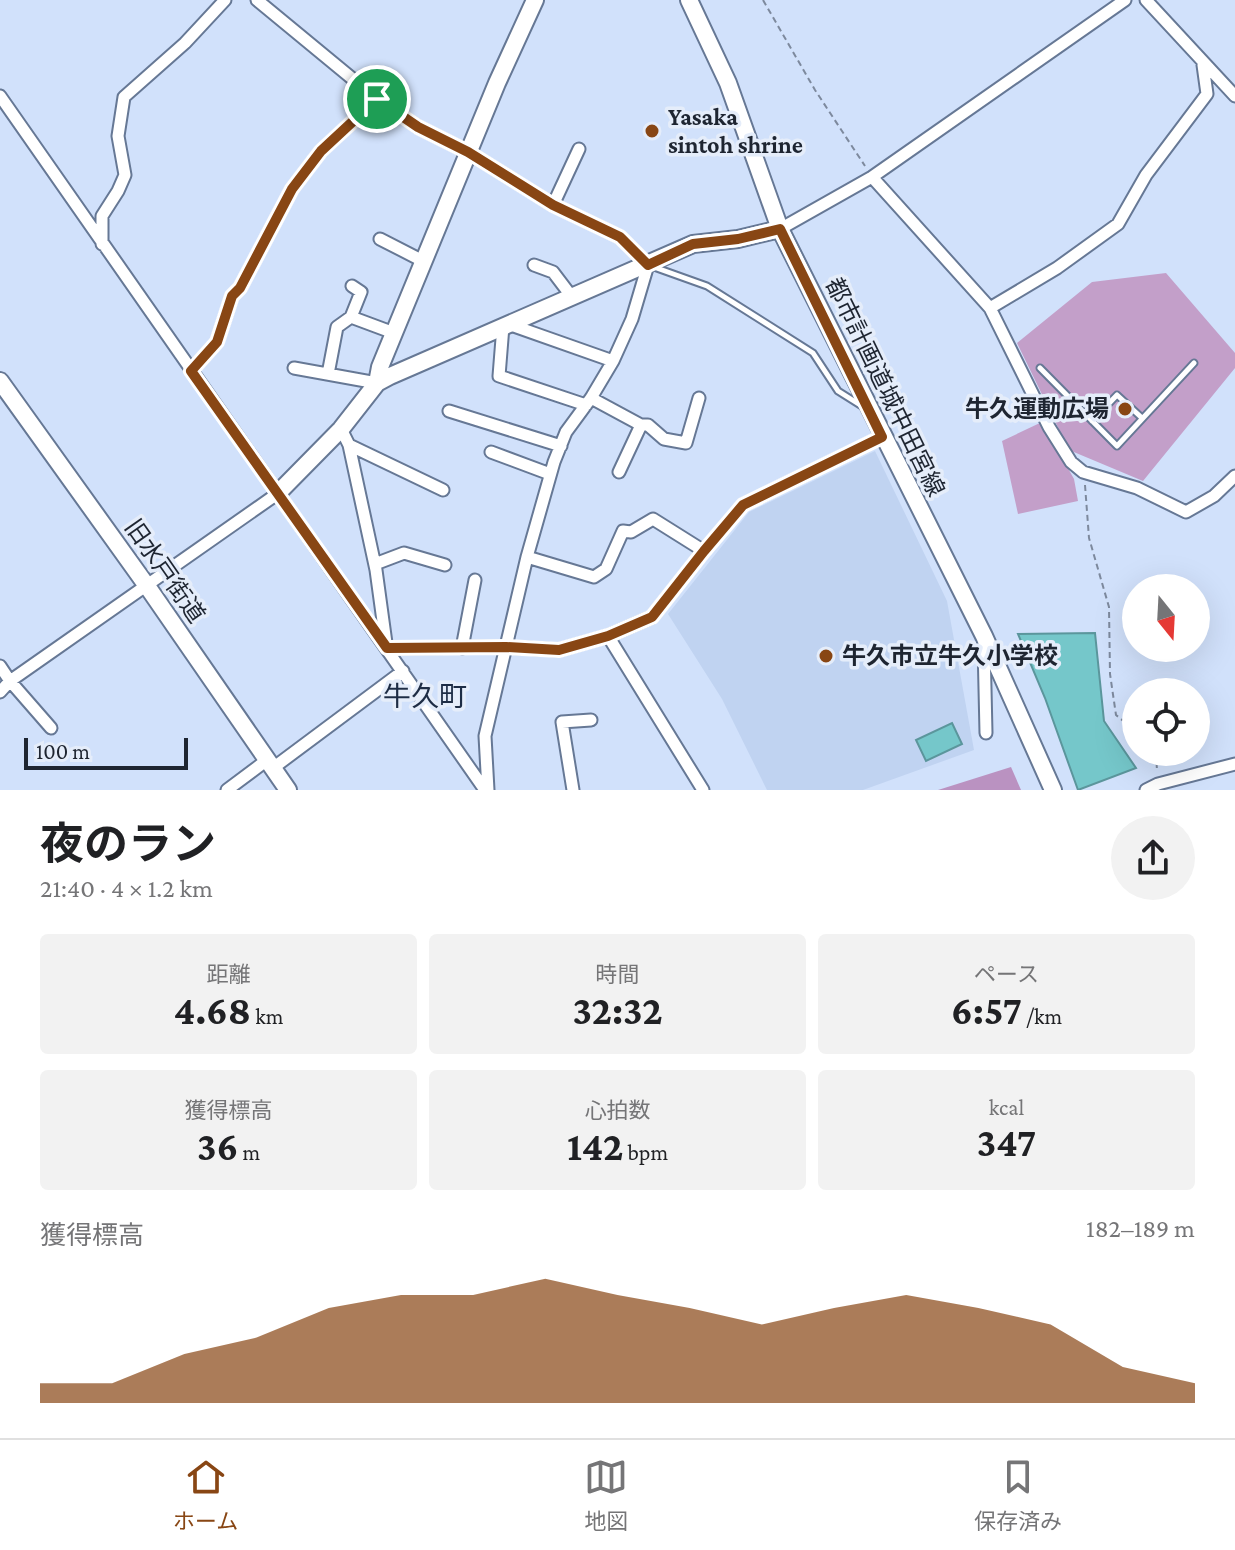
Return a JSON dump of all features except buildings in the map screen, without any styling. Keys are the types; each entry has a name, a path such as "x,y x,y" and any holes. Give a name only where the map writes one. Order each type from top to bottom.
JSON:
{"street":[{"path":"102,244 102,216 125,175 118,136 124,97 185,43 225,0"},
{"path":"257,0 377,99 418,127 468,152 553,205 620,237 648,265"},
{"path":"0,692 10,681 277,494 345,437 377,383 380,367 423,261 535,0"},
{"name":"都市計画道城中田宮線","path":"689,0 728,83 780,229 984,636 1053,790"},
{"path":"294,368 377,383 693,244 738,239 780,229 872,177 1125,0"},
{"path":"1146,0 1235,96"},
{"path":"990,308 1057,268 1118,224 1146,175 1207,94 1203,65"},
{"path":"0,96 486,790"},
{"path":"191,371 217,342 232,296 240,288 292,189 321,151 377,99"},
{"path":"553,205 579,149"},
{"path":"872,177 990,308 1049,427 1071,462 1083,472 1137,488 1186,512 1214,496 1235,476"},
{"path":"380,239 423,261"},
{"path":"534,265 553,272 572,297"},
{"path":"486,790 485,736 550,474 566,432 613,361 632,319 648,265"},
{"path":"328,374 337,327 351,317 361,292 352,286"},
{"path":"351,317 394,333"},
{"path":"506,325 613,361"},
{"path":"506,325 499,376 589,401 641,425 648,425 664,439 686,443 699,398"},
{"name":"旧水戸街道","path":"0,381 288,790"},
{"path":"449,411 561,446"},
{"path":"619,472 641,425"},
{"path":"345,437 443,490"},
{"path":"345,437 375,564 387,648"},
{"path":"387,648 559,650 608,636 652,617 743,505 882,437"},
{"path":"491,452 550,474"},
{"path":"527,557 594,577 606,569 623,531 631,532 653,519 704,551"},
{"path":"375,564 404,553 445,565"},
{"path":"462,648 475,580"},
{"path":"608,636 703,790"},
{"path":"984,636 986,733"},
{"path":"0,666 51,728"},
{"path":"227,790 270,764 403,671"},
{"path":"573,790 562,722 591,720"},
{"path":"1146,790 1235,764"}],"lane":[{"path":"648,265 707,286 813,353 838,391 869,410"},
{"path":"1040,368 1117,446 1194,363"},
{"path":"1092,421 1117,395 1142,418"}],"path":[{"path":"763,0 815,90 872,177"},
{"path":"1083,472 1089,538 1109,607 1110,674 1116,715 1122,720"},
{"path":"1157,766 1158,784"}],"shaded area":[{"name":"牛久運動広場","path":"1166,273 1235,353 1235,368 1143,481 1069,450 1017,343 1092,282"},
{"name":"牛久運動広場","path":"1042,422 1074,479 1078,501 1018,514 1002,441"},
{"name":"牛久市立牛久小学校","path":"875,451 947,601 974,750 863,790 767,790 722,699 668,614 749,512"},
{"path":"1095,633 1104,721 1122,747 1122,766 1136,768 1078,790 1018,634"},
{"path":"952,723 962,744 926,761 916,740"},
{"path":"1011,767 1021,790 938,790"}],"place":[{"name":"Yasaka sintoh shrine","path":"652,131"},
{"name":"牛久運動広場","path":"1125,409"},
{"name":"牛久市立牛久小学校","path":"826,656"}],"district":[{"name":"牛久町","path":"425,696"}],"route":[{"path":"377,99 418,127 468,152 553,205 620,237 648,265 693,244 738,239 780,229 882,437 743,505 652,617 608,636 559,650 387,648 191,371 217,342 232,296 240,288 292,189 321,151 377,99"}]}
